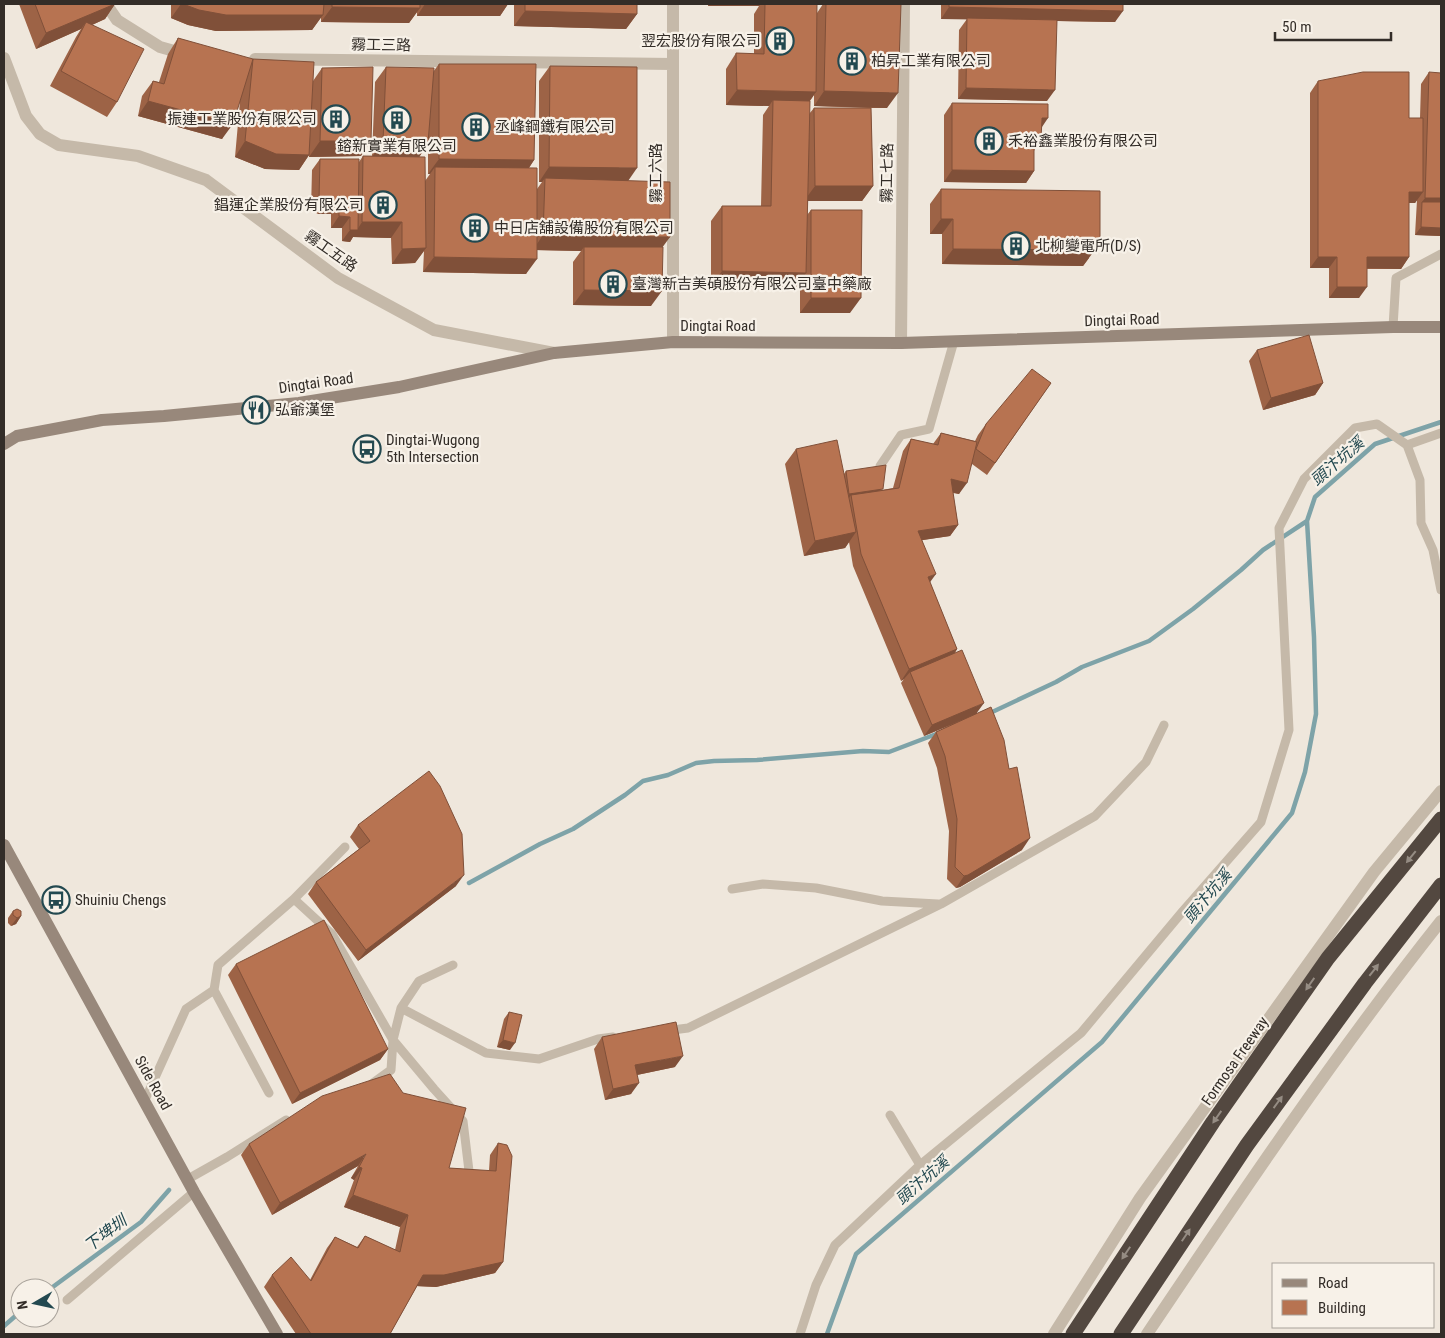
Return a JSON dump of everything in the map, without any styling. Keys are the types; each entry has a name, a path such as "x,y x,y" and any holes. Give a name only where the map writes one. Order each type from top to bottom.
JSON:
{"highway":[{"name":"Formosa Freeway","path":"1072,1334 1213,1122 1328,958 1441,819"},
{"path":"1120,1334 1247,1145 1365,982 1441,885"}],"street":[{"path":"106,4 117,20 160,47 200,57"},
{"name":"霧工六路","path":"673,4 673,342"},
{"name":"霧工七路","path":"901,343 904,4"},
{"name":"霧工五路","path":"4,58 26,116 40,134 59,145 138,156 206,180 338,278 434,330 554,353"},
{"name":"霧工三路","path":"244,59 672,64"},
{"name":"Dingtai Road","path":"4,444 17,436 102,420 299,403 399,387 554,353 673,342 901,343 1441,327"},
{"path":"1054,1334 1140,1198 1374,872 1441,791"},
{"name":"Side Road","path":"4,845 194,1192 277,1334"},
{"path":"1147,1334 1298,1112 1441,921"}],"lane":[{"path":"1394,327 1396,278 1441,254"},
{"path":"880,466 901,435 929,429 954,341"},
{"path":"800,1334 816,1285 835,1245 920,1165 1081,1034 1261,822 1289,730 1280,528 1304,479 1355,428 1377,424 1407,445 1420,480 1421,523 1433,550 1441,590"},
{"path":"1407,445 1441,433"},
{"path":"652,1032 688,1028 941,904 1095,816 1146,762 1164,724"},
{"path":"269,1093 214,990 218,965 294,899 345,847"},
{"path":"732,889 763,884 816,888 882,901 941,904"},
{"path":"294,899 332,934 393,1040 463,1121 469,1171"},
{"path":"367,1087 391,1070 393,1040 402,1008 419,981 453,966"},
{"path":"144,1102 186,1009 214,990"},
{"path":"402,1008 486,1053 539,1059 598,1039 625,1036"},
{"path":"890,1115 920,1165"},
{"path":"188,1180 292,1116"},
{"path":"67,1300 194,1192"}],"building":[{"path":"35,4 115,4 46,33"},
{"path":"183,4 324,4 323,15 226,15 199,10"},
{"path":"332,4 420,4 420,8 332,7"},
{"path":"525,4 637,4 637,14 525,11"},
{"name":"翌宏股份有限公司","path":"765,4 817,4 816,92 737,90 736,53 764,54"},
{"name":"柏昇工業有限公司","path":"826,4 901,4 898,93 824,91"},
{"path":"949,4 1123,4 1123,11 949,7"},
{"path":"967,18 1057,20 1055,90 966,88"},
{"path":"86,22 144,49 117,102 61,71"},
{"path":"178,38 253,59 233,124 148,101 153,81 164,84"},
{"path":"253,59 314,62 309,155 276,154 245,141"},
{"name":"丞峰鋼鐵有限公司","path":"439,64 536,64 534,160 439,159"},
{"path":"550,66 637,67 637,168 549,167"},
{"name":"振連工業股份有限公司","path":"373,67 371,141 320,141 322,68"},
{"name":"鎔新實業有限公司","path":"386,67 434,68 428,143 383,142"},
{"path":"1363,72 1409,72 1409,118 1423,118 1423,192 1409,192 1409,257 1367,257 1367,287 1337,287 1337,257 1318,257 1318,81"},
{"path":"1429,72 1441,73 1441,198 1425,198"},
{"path":"773,100 810,101 806,273 722,271 722,206 771,206"},
{"name":"禾裕鑫業股份有限公司","path":"952,103 1048,104 1048,118 1042,118 1041,140 1034,140 1034,171 952,170"},
{"path":"814,108 871,108 873,186 815,186"},
{"name":"錩運企業股份有限公司","path":"363,156 425,157 426,248 402,249 402,222 362,222"},
{"path":"320,159 359,159 358,230 350,230 350,217 339,216 339,202 326,203 319,198"},
{"name":"中日店舖設備股份有限公司","path":"435,167 537,168 537,259 434,257"},
{"path":"545,178 670,182 670,237 543,235"},
{"name":"北柳變電所(D/S)","path":"941,189 1100,191 1100,243 1094,243 1094,250 953,249 953,219 941,219"},
{"path":"1422,202 1441,202 1441,228 1421,227"},
{"path":"811,210 862,210 861,298 811,298"},
{"path":"584,247 663,247 662,291 584,290"},
{"path":"1309,335 1323,383 1271,398 1257,350"},
{"path":"1032,369 1051,383 995,463 976,449 986,424"},
{"path":"941,433 977,442 967,483 951,479 958,525 918,531 936,574 928,577 957,649 909,669 861,554 851,495 899,488 911,439 938,445"},
{"path":"837,440 856,532 815,541 796,449"},
{"path":"886,465 883,489 849,494 846,471"},
{"path":"962,650 984,703 932,725 910,672"},
{"path":"991,707 1004,740 1009,769 1017,767 1030,838 964,876 955,867 957,819 945,756 936,732"},
{"path":"429,771 440,786 462,834 464,875 366,950 316,882 370,841 358,825"},
{"path":"17,909 21,911 21,916 17,918 13,915 13,911"},
{"path":"324,920 388,1049 300,1093 236,964"},
{"path":"509,1012 522,1015 515,1043 503,1040"},
{"path":"676,1022 683,1056 635,1065 639,1083 613,1089 602,1037"},
{"path":"390,1074 403,1093 466,1108 449,1168 496,1171 498,1143 507,1145 512,1156 503,1262 444,1275 423,1275 390,1334 311,1334 272,1275 291,1257 311,1281 335,1237 358,1248 365,1236 400,1252 408,1215 353,1195 362,1168 359,1167 366,1154 280,1203 249,1144 322,1096"}],"waterway":[{"name":"頭汴坑溪","path":"827,1334 856,1254 1102,1042 1292,813 1305,772 1316,714 1314,637 1307,521 1315,497 1375,444 1441,422"},
{"path":"988,714 1056,682 1082,667 1149,641 1193,609 1263,550 1307,521"},
{"path":"469,883 540,844 573,829 643,781 668,775 696,763 863,751 889,752 939,733"},
{"name":"下埤圳","path":"60,1282 141,1222 169,1190"},
{"name":"下埤圳","path":"4,1326 10,1321"}],"place":[{"name":"翌宏股份有限公司","path":"780,41"},
{"name":"柏昇工業有限公司","path":"852,61"},
{"name":"振連工業股份有限公司","path":"336,119"},
{"name":"鎔新實業有限公司","path":"397,120"},
{"name":"丞峰鋼鐵有限公司","path":"476,127"},
{"name":"禾裕鑫業股份有限公司","path":"989,141"},
{"name":"錩運企業股份有限公司","path":"383,205"},
{"name":"中日店舖設備股份有限公司","path":"475,228"},
{"name":"北柳變電所(D/S)","path":"1016,246"},
{"name":"臺灣新吉美碩股份有限公司臺中藥廠","path":"613,284"},
{"name":"弘爺漢堡","path":"256,410"},
{"name":"Dingtai-Wugong 5th Intersection","path":"367,449"},
{"name":"Shuiniu Chengs","path":"56,900"}]}
